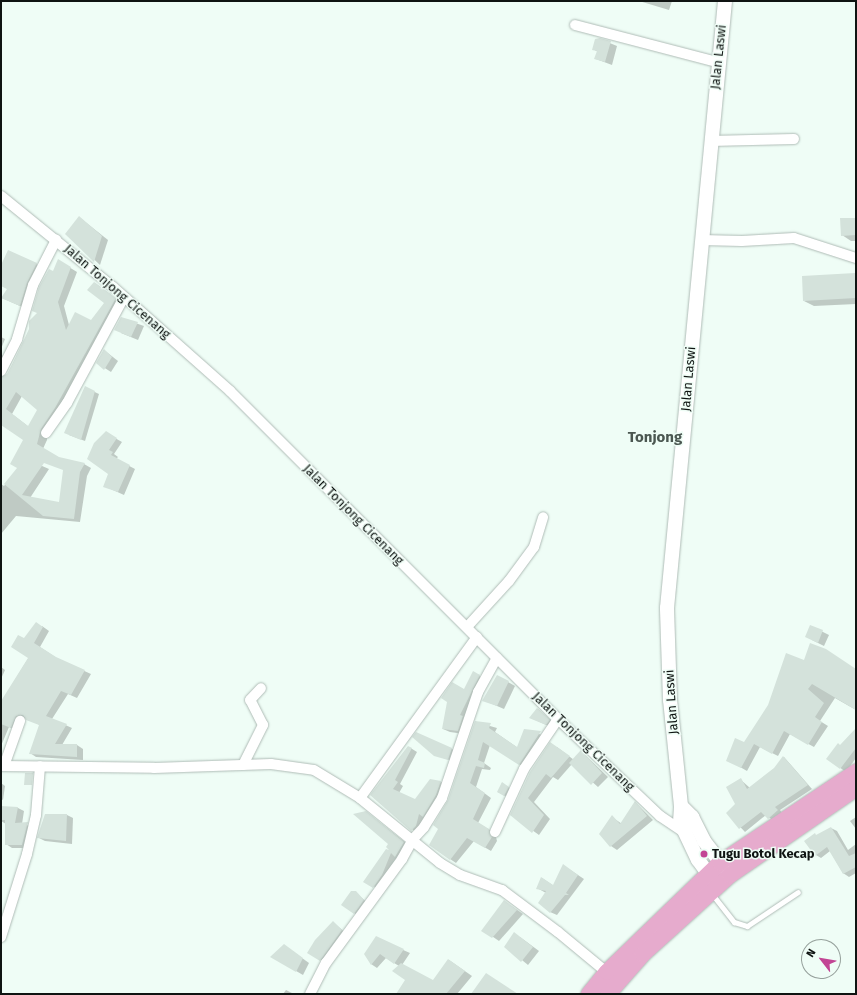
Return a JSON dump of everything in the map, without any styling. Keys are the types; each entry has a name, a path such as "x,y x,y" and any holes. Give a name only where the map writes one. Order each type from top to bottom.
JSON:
{"main road":[{"name":"Jalan Laswi","path":"714,890 692,833 692,817 681,806 670,700 667,608 688,395 717,62 725,1"},
{"path":"611,983 707,873 856,772"},
{"path":"589,994 611,983 730,875 856,788"},
{"name":"Jalan Laswi","path":"692,833 730,875"}],"street":[{"path":"575,25 717,62"},
{"path":"710,141 794,139"},
{"name":"Jalan Tonjong Cicenang","path":"1,196 124,297 230,391 467,626 558,719 640,798 692,833"},
{"path":"701,240 742,241 794,238 856,258"},
{"path":"1,370 17,339 33,285 56,240"},
{"path":"46,433 67,403 124,297"},
{"path":"467,626 509,581 534,547 543,517"},
{"path":"360,798 477,637"},
{"path":"310,994 326,963 402,859 413,839 424,828 442,798 478,692 497,658"},
{"path":"243,765 263,726 250,700 261,688"},
{"path":"495,832 524,769 558,719"},
{"path":"20,721 2,766 154,768 272,764 314,770 360,798 413,839 440,863 460,875 502,890 558,932 611,983"},
{"path":"1,937 28,854 36,815 40,766"}],"lane":[{"path":"714,890 734,922 747,926 798,892"}],"building":[{"path":"600,38 611,41 605,62 594,59 597,51 592,50 595,39"},
{"path":"79,216 102,236 94,262 65,234"},
{"path":"840,218 856,218 856,235 841,236"},
{"path":"8,250 37,263 27,283 20,306 1,298 7,289 1,286 1,265"},
{"path":"58,259 71,267 58,302 66,330 75,312 91,320 104,303 87,290 94,282 116,298 55,408 41,429 37,444 59,457 85,463 80,472 74,519 43,516 4,484 17,468 10,464 23,440 1,425 1,377 7,374 29,329 29,321 37,313 32,311 39,287 49,269 53,271","holes":["16,392 37,410 28,426 6,409","44,463 63,470 59,502 22,495"]},
{"path":"855,273 856,298 803,301 802,276"},
{"path":"121,317 138,322 131,337 114,330"},
{"path":"104,349 112,357 104,370 96,363"},
{"path":"85,386 95,391 81,440 64,433"},
{"path":"106,431 117,438 109,450 113,452 111,455 130,465 118,492 103,487 108,474 87,459 94,443"},
{"path":"36,622 43,627 34,643 56,657 85,670 71,695 61,691 46,716 67,724 55,744 77,744 77,757 29,754 39,725 26,720 23,715 16,716 11,728 1,724 1,701 28,658 11,647 18,635 24,638"},
{"path":"810,625 823,630 818,643 805,637"},
{"path":"810,643 826,649 856,669 856,710 812,684 808,689 824,703 815,717 822,722 808,745 784,731 772,754 754,744 741,768 726,761 735,738 744,742 768,705 786,653 804,660"},
{"path":"473,671 480,675 460,715 463,716 458,731 442,729 447,702 441,698 452,682 464,689"},
{"path":"497,675 509,681 497,706 482,701"},
{"path":"537,708 550,720 546,725 529,718"},
{"path":"475,721 491,723 489,728 517,747 524,729 541,731 519,765 483,742 478,760 485,763 484,768 476,766 470,783 485,793 473,819 489,829 492,837 485,848 467,838 450,860 429,845 438,829 433,825 448,800"},
{"path":"856,728 856,748 840,769 826,759 838,743 840,745"},
{"path":"416,732 452,748 448,760 434,756 412,737"},
{"path":"550,742 570,756 551,778 546,774 528,798 544,815 532,833 510,815 530,772"},
{"path":"408,746 412,748 395,780 398,782 393,789 415,799 430,779 441,781 436,795 423,817 419,814 416,826 411,831 370,795"},
{"path":"581,750 602,773 591,785 569,763"},
{"path":"783,756 808,785 775,807 778,810 768,819 761,812 739,829 726,813 735,804 726,787 741,778 747,789 774,768"},
{"path":"25,773 33,773 32,785 24,785"},
{"path":"502,782 509,787 504,796 497,792"},
{"path":"635,801 647,816 610,847 599,834 612,815 620,824"},
{"path":"1,806 18,807 15,823 28,822 22,845 5,845 5,820 1,820"},
{"path":"366,811 404,842 395,857 391,853 382,875 373,888 363,882 386,849 389,850 386,847 388,844 353,814"},
{"path":"45,814 67,814 66,841 37,838"},
{"path":"831,827 849,856 856,853 856,867 843,874 827,847 815,856 804,841 815,833 816,835"},
{"path":"563,864 578,875 566,893 569,895 565,895 550,913 538,903 546,891 536,889 541,877 553,885"},
{"path":"351,891 356,891 364,900 354,914 341,905"},
{"path":"504,900 517,910 492,938 481,931"},
{"path":"333,921 342,930 320,961 307,953 315,940"},
{"path":"514,932 533,947 521,962 504,947"},
{"path":"376,936 404,949 394,964 380,954 371,965 364,954"},
{"path":"284,944 303,958 296,972 270,957"},
{"path":"448,959 465,971 446,994 396,994 405,980 392,971 401,963 433,980"},
{"path":"486,973 518,994 471,994"}],"place":[{"name":"Tugu Botol Kecap","path":"704,854"}],"district":[{"name":"Tonjong","path":"655,438"}]}
